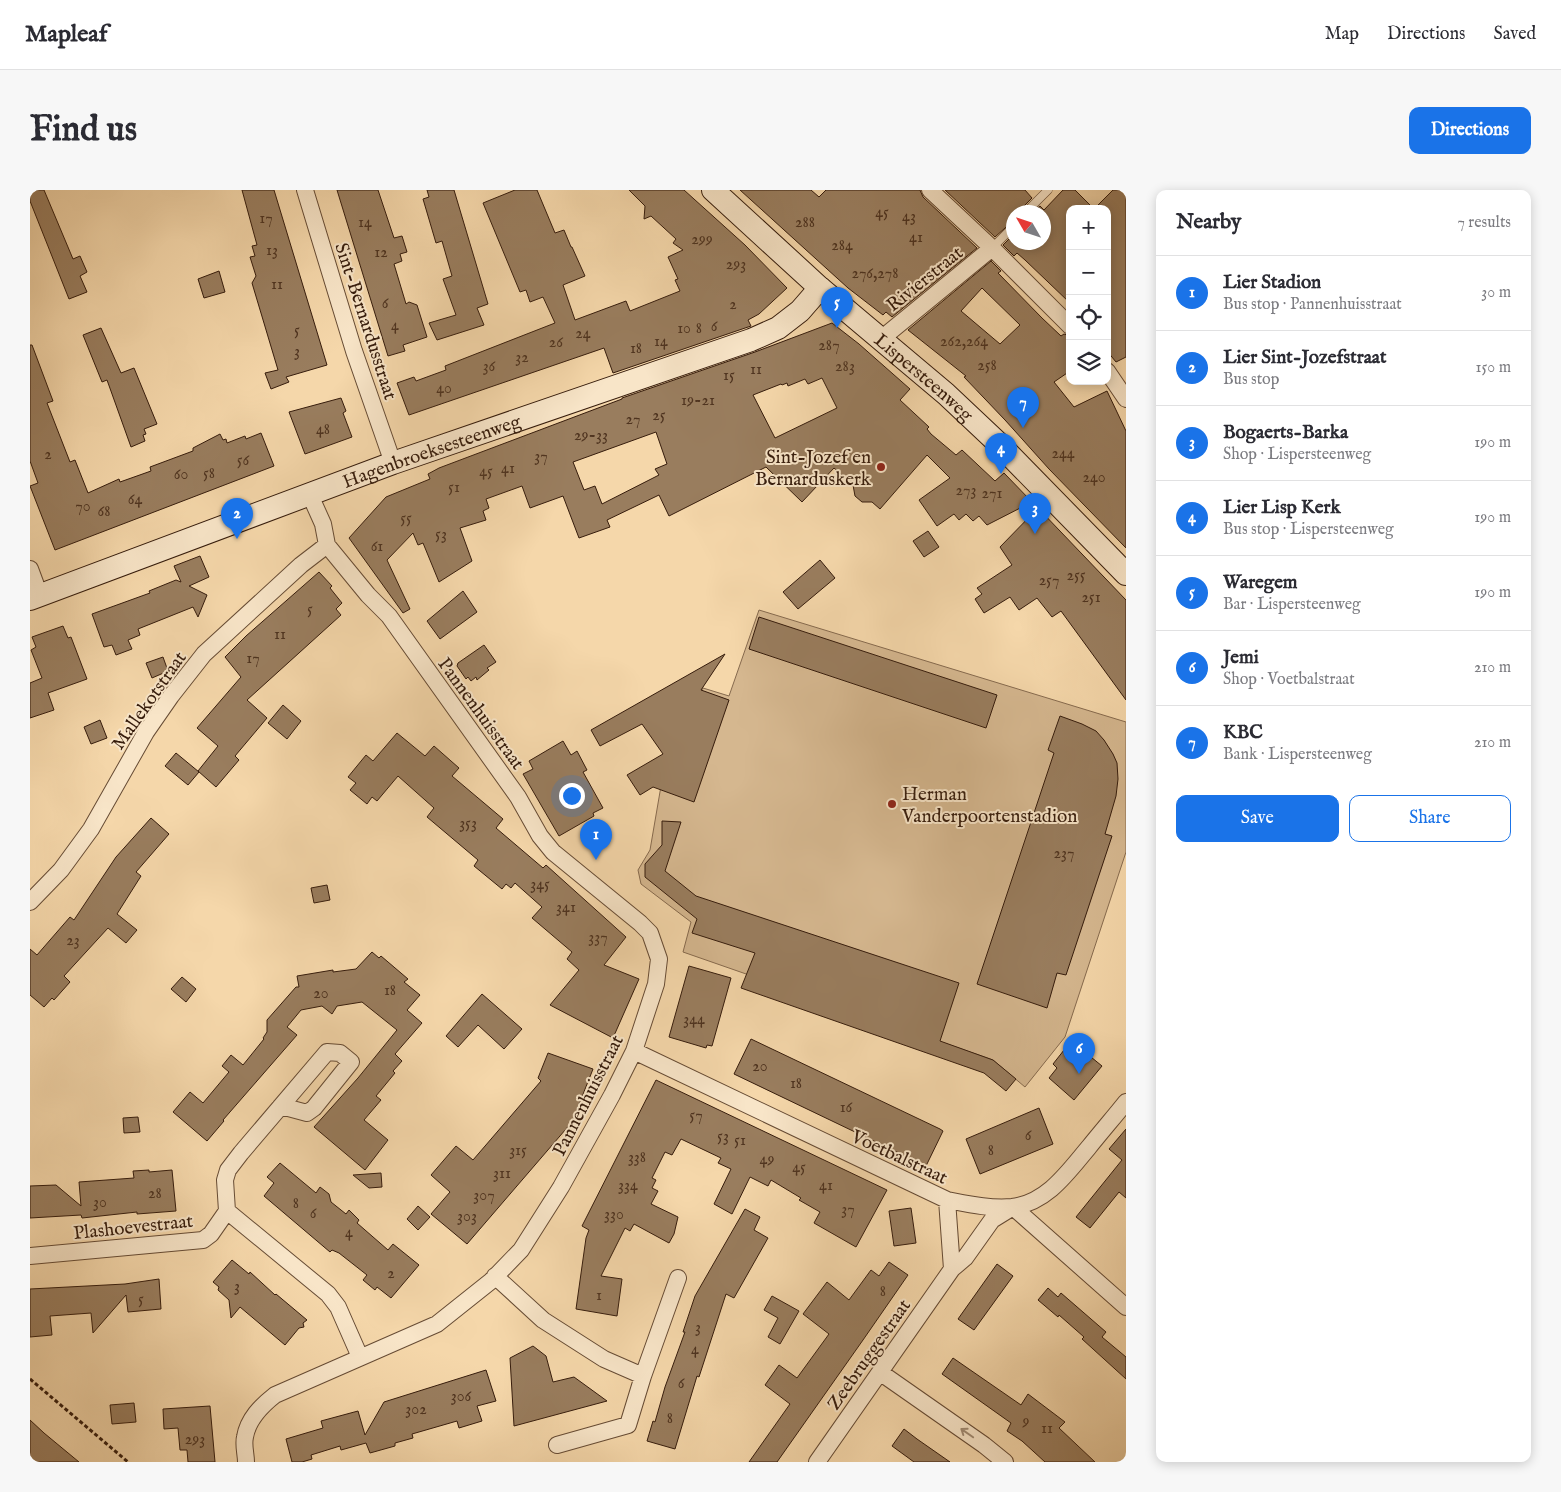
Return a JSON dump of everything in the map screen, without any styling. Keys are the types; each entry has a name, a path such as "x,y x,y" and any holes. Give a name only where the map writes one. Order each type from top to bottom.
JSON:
{"street":[{"name":"Sint-Bernardusstraat","path":"305,190 354,351 394,463"},
{"name":"Lispersteenweg","path":"713,190 820,288 998,442 1126,574"},
{"name":"Rivierstraat","path":"930,190 992,248 1066,322"},
{"name":"Rivierstraat","path":"881,339 992,248"},
{"name":"Hagenbroeksesteenweg","path":"34,586 310,495 394,463 751,340 778,328 800,311 820,288"},
{"path":"1111,376 1126,399"},
{"name":"Pannenhuisstraat","path":"246,1462 244,1438 249,1424 259,1408 274,1394 437,1324 495,1276 521,1250 537,1227 612,1095 634,1052 656,984 659,959 650,933 640,922 570,866 546,844 503,774 389,616 368,595 327,545 323,524 310,495"},
{"name":"Mallekotstraat","path":"30,902 61,870 91,828 146,732 204,654 301,566 327,545"},
{"name":"Voetbalstraat","path":"634,1052 947,1200 981,1206 1013,1206 1035,1200 1060,1182 1126,1102"},
{"path":"281,1106 228,1170 225,1180 227,1211 328,1294 338,1307 360,1358"},
{"path":"947,1200 952,1269"},
{"path":"1013,1206 1126,1307"},
{"name":"Zeebruggestraat","path":"817,1462 952,1269 965,1258 992,1220 1013,1206"},
{"name":"Plashoevestraat","path":"30,1256 203,1240 211,1234 227,1211"},
{"path":"495,1276 543,1320 604,1359 643,1376"},
{"path":"557,1445 628,1425 643,1376 678,1278"},
{"path":"880,1373 984,1445 1005,1462"}],"lane":[{"path":"1033,205 1048,190"},
{"path":"992,248 1006,234"}],"path":[{"path":"30,1379 128,1462"}],"shaded area":[{"name":"Herman Vanderpoortenstadion","path":"759,610 1126,722 1126,852 1065,1037 1025,1087 993,1060 683,952 691,922 641,884 638,870 650,850 666,757 703,688 729,696"}],"building":[{"path":"30,190 44,190 73,259 80,256 87,272 80,276 87,292 69,299 30,201"},
{"path":"242,190 274,190 327,365 286,377 289,382 271,389 265,373 278,370 252,283 256,276 250,257 255,256 252,246 257,245"},
{"path":"337,190 378,190 394,238 402,236 407,252 400,254 402,261 394,264 406,304 409,302 417,305 427,337 403,345 405,351 388,356"},
{"path":"427,190 454,190 488,304 477,308 484,325 437,340 429,323 456,315 443,279 452,276 442,241 436,243 423,199 429,197"},
{"path":"515,190 537,190 555,233 564,230 572,247 585,276 563,285 575,320 626,301 630,311 680,291 675,280 678,279 668,257 683,250 673,243 676,239 651,216 644,219 645,206 629,190 684,190 745,245 787,288 759,314 748,320 751,326 613,373 604,348 409,415 397,383 414,377 416,381 446,370 445,366 555,323 543,297 530,302 526,290 520,292 483,203"},
{"path":"740,190 811,190 819,197 826,190 920,190 923,197 977,248 892,317 886,312 883,315 848,288"},
{"path":"945,190 1025,190 1032,198 1025,205 1006,205 1006,227 995,237"},
{"path":"1063,190 1075,190 1090,205 1066,205 1066,299 1017,253 1014,256 1008,250 1051,250 1051,205 1049,205"},
{"path":"1113,190 1126,190 1126,357 1116,362 1111,356 1111,205 1098,205"},
{"path":"991,261 1001,271 998,273 1042,318 1061,336 1066,335 1066,374 1054,382 1074,407 1107,391 1126,431 1126,548 1049,469 964,377 966,376 908,330","holes":["982,288 1020,325 1000,344 961,311"]},
{"path":"219,271 225,292 204,298 198,279"},
{"path":"832,323 910,389 900,400 929,427 927,429 931,434 956,455 962,450 995,481 1004,473 1032,502 987,525 979,516 973,521 966,514 959,520 954,514 937,526 919,500 950,478 927,455 880,509 872,502 862,502 855,496 853,485 834,468 802,502 766,467 669,516 659,495 607,520 610,527 579,538 563,496 530,508 522,486 486,499 489,508 483,511 486,520 460,528 472,561 439,582 423,543 418,545 413,533 387,560 410,609 403,613 349,538 386,497 430,479 428,474 439,468 622,398","holes":["822,378 837,408 775,438 753,395 781,384 787,383 788,386 805,379 808,384","656,432 667,464 655,469 659,475 602,504 595,486 584,490 573,462"]},
{"path":"101,328 121,373 134,368 157,424 144,429 146,434 143,435 145,441 131,447 107,380 102,382 83,335"},
{"path":"30,345 32,345 53,401 47,403 70,462 75,460 88,493 119,479 120,482 151,471 150,467 193,451 193,448 220,434 223,440 226,439 227,443 245,436 246,439 261,433 274,466 55,550 30,486 38,483 30,461"},
{"path":"341,398 346,411 343,413 352,437 305,454 289,412"},
{"path":"1038,508 1126,600 1126,700 1061,611 1052,617 1037,598 1019,610 1010,597 984,613 975,599 982,594 977,588 1012,565 1000,547"},
{"path":"928,531 939,547 924,557 913,541"},
{"path":"200,556 209,577 189,586 207,595 198,617 193,607 138,629 140,635 128,640 132,649 116,655 112,645 104,647 92,614 150,593 149,591 176,580 181,582 174,566"},
{"path":"820,560 835,578 798,609 783,592"},
{"path":"319,572 332,586 330,588 342,603 336,609 341,615 247,700 267,718 235,756 239,760 216,787 198,771 218,746 197,728 241,677 225,657"},
{"path":"463,591 477,612 440,639 427,621"},
{"path":"759,617 997,695 986,728 749,649"},
{"path":"63,626 68,638 71,637 87,679 48,693 54,710 30,718 30,683 42,678 31,650 36,647 32,637"},
{"path":"484,645 496,662 487,668 489,670 477,680 476,677 471,681 468,677 466,679 457,666 458,663"},
{"path":"725,654 701,690 729,700 694,802 653,787 640,795 627,775 663,754 642,724 600,746 591,730"},
{"path":"163,657 168,671 152,678 146,663"},
{"path":"283,705 301,721 287,739 268,723"},
{"path":"1060,716 1096,731 1113,754 1117,763 1118,779 1116,796 1105,834 1112,836 1066,975 1057,973 1047,1008 977,984 1054,753 1048,750"},
{"path":"100,720 107,738 91,744 84,727"},
{"path":"397,733 425,756 434,746 459,768 452,776 503,819 496,828 543,868 546,865 626,937 604,965 639,979 613,1038 550,1005 579,970 567,959 572,952 532,918 542,907 515,883 511,888 506,884 502,889 474,866 478,860 427,817 434,808 398,776 377,801 372,797 367,804 350,790 356,783 348,777 366,755 373,761"},
{"path":"563,741 571,755 577,751 587,770 583,772 603,808 593,813 594,816 559,836 523,774 533,769 529,761"},
{"path":"176,753 199,772 188,785 165,766"},
{"path":"151,818 169,834 136,872 141,876 117,914 137,930 126,943 108,928 64,976 70,982 54,1000 52,998 44,1007 30,995 30,949 37,955 70,917 74,920 116,857"},
{"path":"662,821 681,822 665,871 696,896 959,983 940,1041 993,1060 1016,1079 1006,1091 984,1073 741,988 755,953 692,933 697,919 645,877 645,864 662,845"},
{"path":"327,885 330,900 314,903 311,888"},
{"path":"372,952 379,958 381,956 408,979 404,982 420,995 407,1010 422,1023 395,1054 402,1061 393,1071 395,1073 376,1096 381,1100 364,1120 388,1140 365,1170 314,1127 358,1078 397,1030 362,1002 337,1006 332,1014 322,1006 301,1010 287,1027 297,1035 207,1141 173,1112 190,1092 203,1103 229,1072 222,1066 231,1055 243,1065 264,1039 267,1032 267,1020 296,987 299,987 297,976 333,970 333,972 356,969"},
{"path":"689,966 731,978 712,1046 707,1045 706,1048 669,1037"},
{"path":"182,977 196,989 186,1002 171,989"},
{"path":"482,994 522,1029 504,1049 478,1025 458,1047 446,1036"},
{"path":"751,1039 943,1131 926,1166 734,1074"},
{"path":"1075,1044 1102,1066 1074,1100 1049,1078 1057,1068 1053,1064 1068,1045"},
{"path":"548,1053 593,1069 572,1122 467,1244 431,1214 450,1192 431,1175 456,1146 473,1160 541,1081 538,1078"},
{"path":"656,1080 887,1190 856,1247 814,1223 820,1212 771,1180 768,1186 750,1177 732,1214 714,1204 731,1169 718,1163 721,1158 681,1139 672,1155 665,1152 652,1178 656,1180 652,1188 658,1191 651,1204 678,1217 674,1234 669,1243 634,1224 630,1231 625,1228 601,1276 622,1279 617,1316 576,1309 586,1238 589,1230 582,1226"},
{"path":"1039,1108 1053,1144 980,1174 966,1139"},
{"path":"138,1117 140,1132 124,1133 123,1118"},
{"path":"1126,1129 1126,1198 1119,1192 1090,1228 1076,1217 1122,1160 1109,1149"},
{"path":"280,1163 316,1193 320,1187 329,1194 331,1202 346,1214 349,1210 359,1220 357,1223 388,1250 393,1244 419,1265 391,1298 377,1287 375,1290 363,1280 367,1275 339,1253 332,1250 330,1252 264,1196 274,1183 267,1177"},
{"path":"149,1170 149,1172 172,1170 176,1211 137,1214 137,1212 82,1218 81,1215 30,1218 30,1186 56,1185 81,1206 79,1182 134,1178 133,1171"},
{"path":"381,1173 382,1187 369,1188 353,1175"},
{"path":"418,1206 430,1217 418,1230 407,1219"},
{"path":"911,1208 916,1243 894,1246 889,1211"},
{"path":"745,1209 760,1217 754,1230 768,1238 734,1298 726,1294 699,1377 697,1376 675,1449 647,1441 685,1332 683,1332 695,1296"},
{"path":"232,1260 249,1274 250,1272 307,1320 303,1323 304,1327 299,1328 285,1345 240,1307 231,1318 229,1300 218,1290 219,1287 213,1282"},
{"path":"889,1262 908,1275 863,1340 777,1462 749,1462 790,1404 765,1385 779,1365 797,1378 829,1334 803,1314 827,1282 849,1300 871,1270 879,1276"},
{"path":"997,1264 1013,1276 974,1330 958,1319"},
{"path":"159,1279 161,1309 128,1312 126,1295 93,1333 91,1313 50,1316 52,1335 30,1337 30,1289 125,1284"},
{"path":"1048,1288 1058,1297 1061,1293 1106,1332 1102,1337 1126,1357 1126,1379 1082,1339 1084,1337 1038,1300"},
{"path":"772,1296 799,1311 780,1344 768,1337 778,1318 764,1310"},
{"path":"533,1346 546,1356 553,1382 574,1377 607,1401 514,1426 510,1358"},
{"path":"953,1358 1021,1405 1028,1394 1065,1422 1059,1428 1095,1462 1045,1462 1022,1441 1007,1431 1011,1423 942,1374"},
{"path":"486,1370 496,1401 477,1406 482,1421 459,1428 457,1421 412,1434 413,1438 395,1443 395,1446 370,1453 366,1443 341,1450 340,1446 311,1455 312,1459 292,1462 286,1439 323,1428 321,1421 358,1411 365,1435 384,1402"},
{"path":"134,1403 136,1422 112,1424 110,1405"},
{"path":"210,1406 215,1462 188,1462 187,1450 180,1450 178,1428 164,1429 163,1409"},
{"path":"30,1420 44,1433 79,1462 30,1462"},
{"path":"904,1429 950,1462 914,1462 892,1446"}],"place":[{"name":"Waregem","path":"837,328"},
{"name":"KBC","path":"1023,428"},
{"name":"Sint-Jozef en Bernarduskerk","path":"881,467"},
{"name":"Lier Lisp Kerk","path":"1001,474"},
{"name":"Bogaerts-Barka","path":"1035,534"},
{"name":"Lier Sint-Jozefstraat","path":"237,539"},
{"name":"Herman Vanderpoortenstadion","path":"892,804"},
{"name":"Lier Stadion","path":"596,860"},
{"name":"Jemi","path":"1079,1074"}]}
